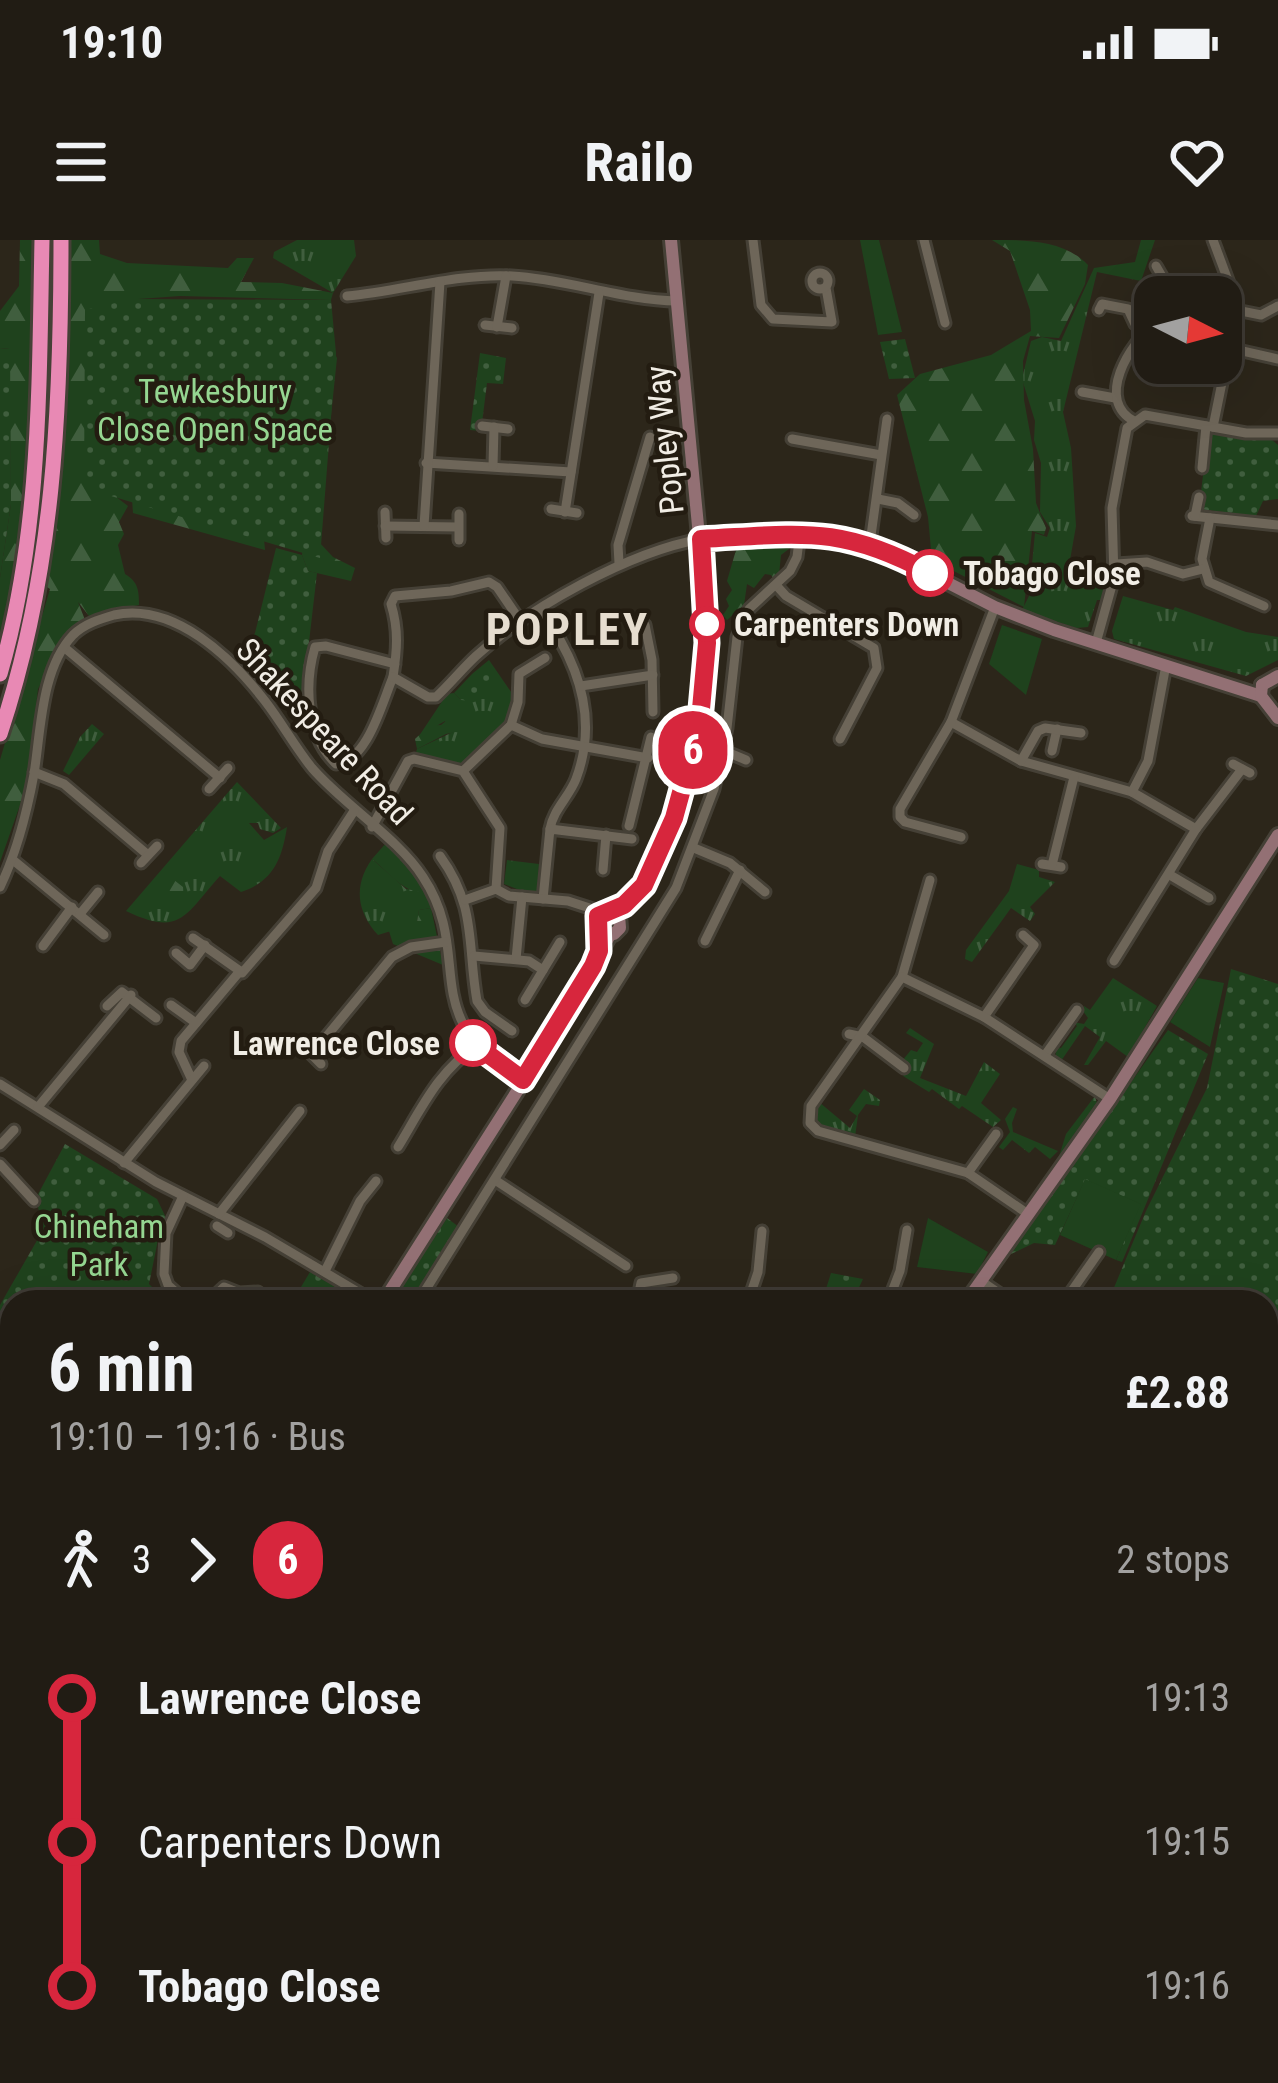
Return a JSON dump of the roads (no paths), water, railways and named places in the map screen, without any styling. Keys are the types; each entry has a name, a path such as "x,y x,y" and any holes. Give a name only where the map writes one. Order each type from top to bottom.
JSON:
{"highway":[{"path":"0,674 23,580 32,506 42,240"},
{"path":"0,734 20,674 47,535 59,419 62,240"}],"street":[{"name":"Popley Way","path":"387,1290 523,1080 599,951 609,920 637,894 674,818 700,720 707,643 671,240"},
{"path":"752,240 766,315 832,322 826,288"},
{"path":"924,240 946,323"},
{"path":"1213,240 1226,276"},
{"path":"1156,266 1162,276"},
{"path":"348,292 506,275 677,301"},
{"path":"506,275 491,326 512,328"},
{"path":"424,526 440,282"},
{"path":"551,509 571,512 571,472 599,292"},
{"path":"1099,310 1102,304 1128,309 1134,322"},
{"path":"1242,312 1256,315 1278,306"},
{"path":"1202,468 1230,343 1278,359"},
{"path":"1134,348 1121,368 1115,398 1124,416 1135,421"},
{"path":"1082,392 1115,398"},
{"path":"1096,643 1116,564 1112,508 1127,428 1145,416 1246,433 1278,433"},
{"path":"870,543 887,419"},
{"path":"494,466 488,426 508,429"},
{"path":"619,563 619,545 650,437"},
{"path":"792,439 881,455"},
{"path":"426,463 571,472"},
{"path":"1198,497 1194,516 1278,525"},
{"path":"878,499 908,501 914,515"},
{"path":"386,512 386,538"},
{"path":"459,514 459,540"},
{"path":"1210,518 1203,569 1209,582 1264,607"},
{"path":"386,526 458,526"},
{"path":"429,1290 656,924 694,848 722,751 736,637 749,609 797,557 800,533"},
{"path":"393,677 436,697 479,653 520,622 619,563 701,539 800,533 870,543 995,607 1234,687 1272,692"},
{"path":"1116,564 1147,562 1183,574 1203,569"},
{"path":"395,664 315,647 308,693 317,739 336,764 347,763 358,752 393,677 395,664 398,633 391,604 395,596 489,582 520,622"},
{"path":"776,585 786,596 874,648 877,668 840,739"},
{"path":"1243,614 1249,602"},
{"path":"961,837 899,817 900,809 952,722 995,607"},
{"path":"542,611 565,647 581,686 584,747 578,774 550,829 543,899"},
{"name":"Shakespeare Road","path":"65,648 87,625 113,616 154,614 181,626 231,665 262,697 313,768 426,880 442,920 460,1021 477,1046 523,1080"},
{"path":"645,625 653,712"},
{"path":"0,887 13,860 46,700 65,648 220,778"},
{"path":"463,771 511,725 519,674 545,658"},
{"path":"1132,792 1148,761 1166,665"},
{"path":"581,686 653,675"},
{"path":"952,722 1021,761 1132,792 1196,830"},
{"path":"511,725 542,739 648,758"},
{"path":"1021,761 1038,730 1081,734"},
{"path":"1052,751 1057,730"},
{"path":"629,826 651,737"},
{"path":"722,751 746,760"},
{"path":"372,827 407,761 463,771 500,829 496,890"},
{"path":"209,789 228,768"},
{"path":"1114,961 1196,830 1242,769"},
{"path":"34,772 64,784 149,855"},
{"path":"1052,865 1074,777"},
{"path":"192,1080 179,1052 196,1023 316,888 328,851 354,811"},
{"path":"550,829 632,839"},
{"path":"603,870 606,836"},
{"path":"975,1290 1110,1099 1278,836"},
{"path":"694,848 740,870 765,892"},
{"path":"440,856 465,900 476,1001 512,1031"},
{"path":"13,860 104,935"},
{"path":"705,940 740,870"},
{"path":"1170,875 1209,898"},
{"path":"929,879 902,976 811,1106 812,1126 968,1173 1028,1214"},
{"path":"465,900 496,890 580,905 609,920"},
{"path":"43,946 98,892"},
{"path":"515,959 522,897"},
{"path":"984,1017 1034,945 1023,935"},
{"path":"193,938 240,971"},
{"path":"312,1054 392,957 410,947 446,942"},
{"path":"525,1000 560,942"},
{"path":"176,953 190,965 205,946"},
{"path":"474,956 530,961 543,970"},
{"path":"902,976 984,1017 1110,1099"},
{"path":"107,1006 122,992 156,1018"},
{"path":"38,1107 131,995"},
{"path":"171,1005 196,1023"},
{"path":"1045,1055 1076,1012 1085,1020"},
{"path":"848,1034 863,1037 904,1068"},
{"path":"302,1045 321,1064"},
{"path":"397,1147 444,1075 477,1046"},
{"path":"124,1162 204,1066"},
{"path":"0,1084 222,1224 326,1270 359,1290"},
{"path":"222,1224 300,1111"},
{"path":"2,1140 14,1130"},
{"path":"968,1173 996,1134"},
{"path":"0,1164 30,1198 13,1205"},
{"path":"495,1180 628,1268"},
{"path":"326,1270 360,1201 376,1181"},
{"path":"173,1290 164,1274 166,1233 183,1196"},
{"path":"893,1290 907,1230"},
{"path":"752,1290 763,1231"},
{"path":"1072,1290 1099,1252"},
{"path":"640,1290 641,1283 673,1278"},
{"path":"981,1281 994,1290"}],"place":[{"name":"Tobago Close","path":"930,573"},
{"name":"Carpenters Down","path":"707,624"},
{"name":"Lawrence Close","path":"473,1043"}],"district":[{"name":"POPLEY","path":"568,629"}],"park label":[{"name":"Tewkesbury Close Open Space","path":"215,410"},
{"name":"Chineham Park","path":"99,1245"}]}
